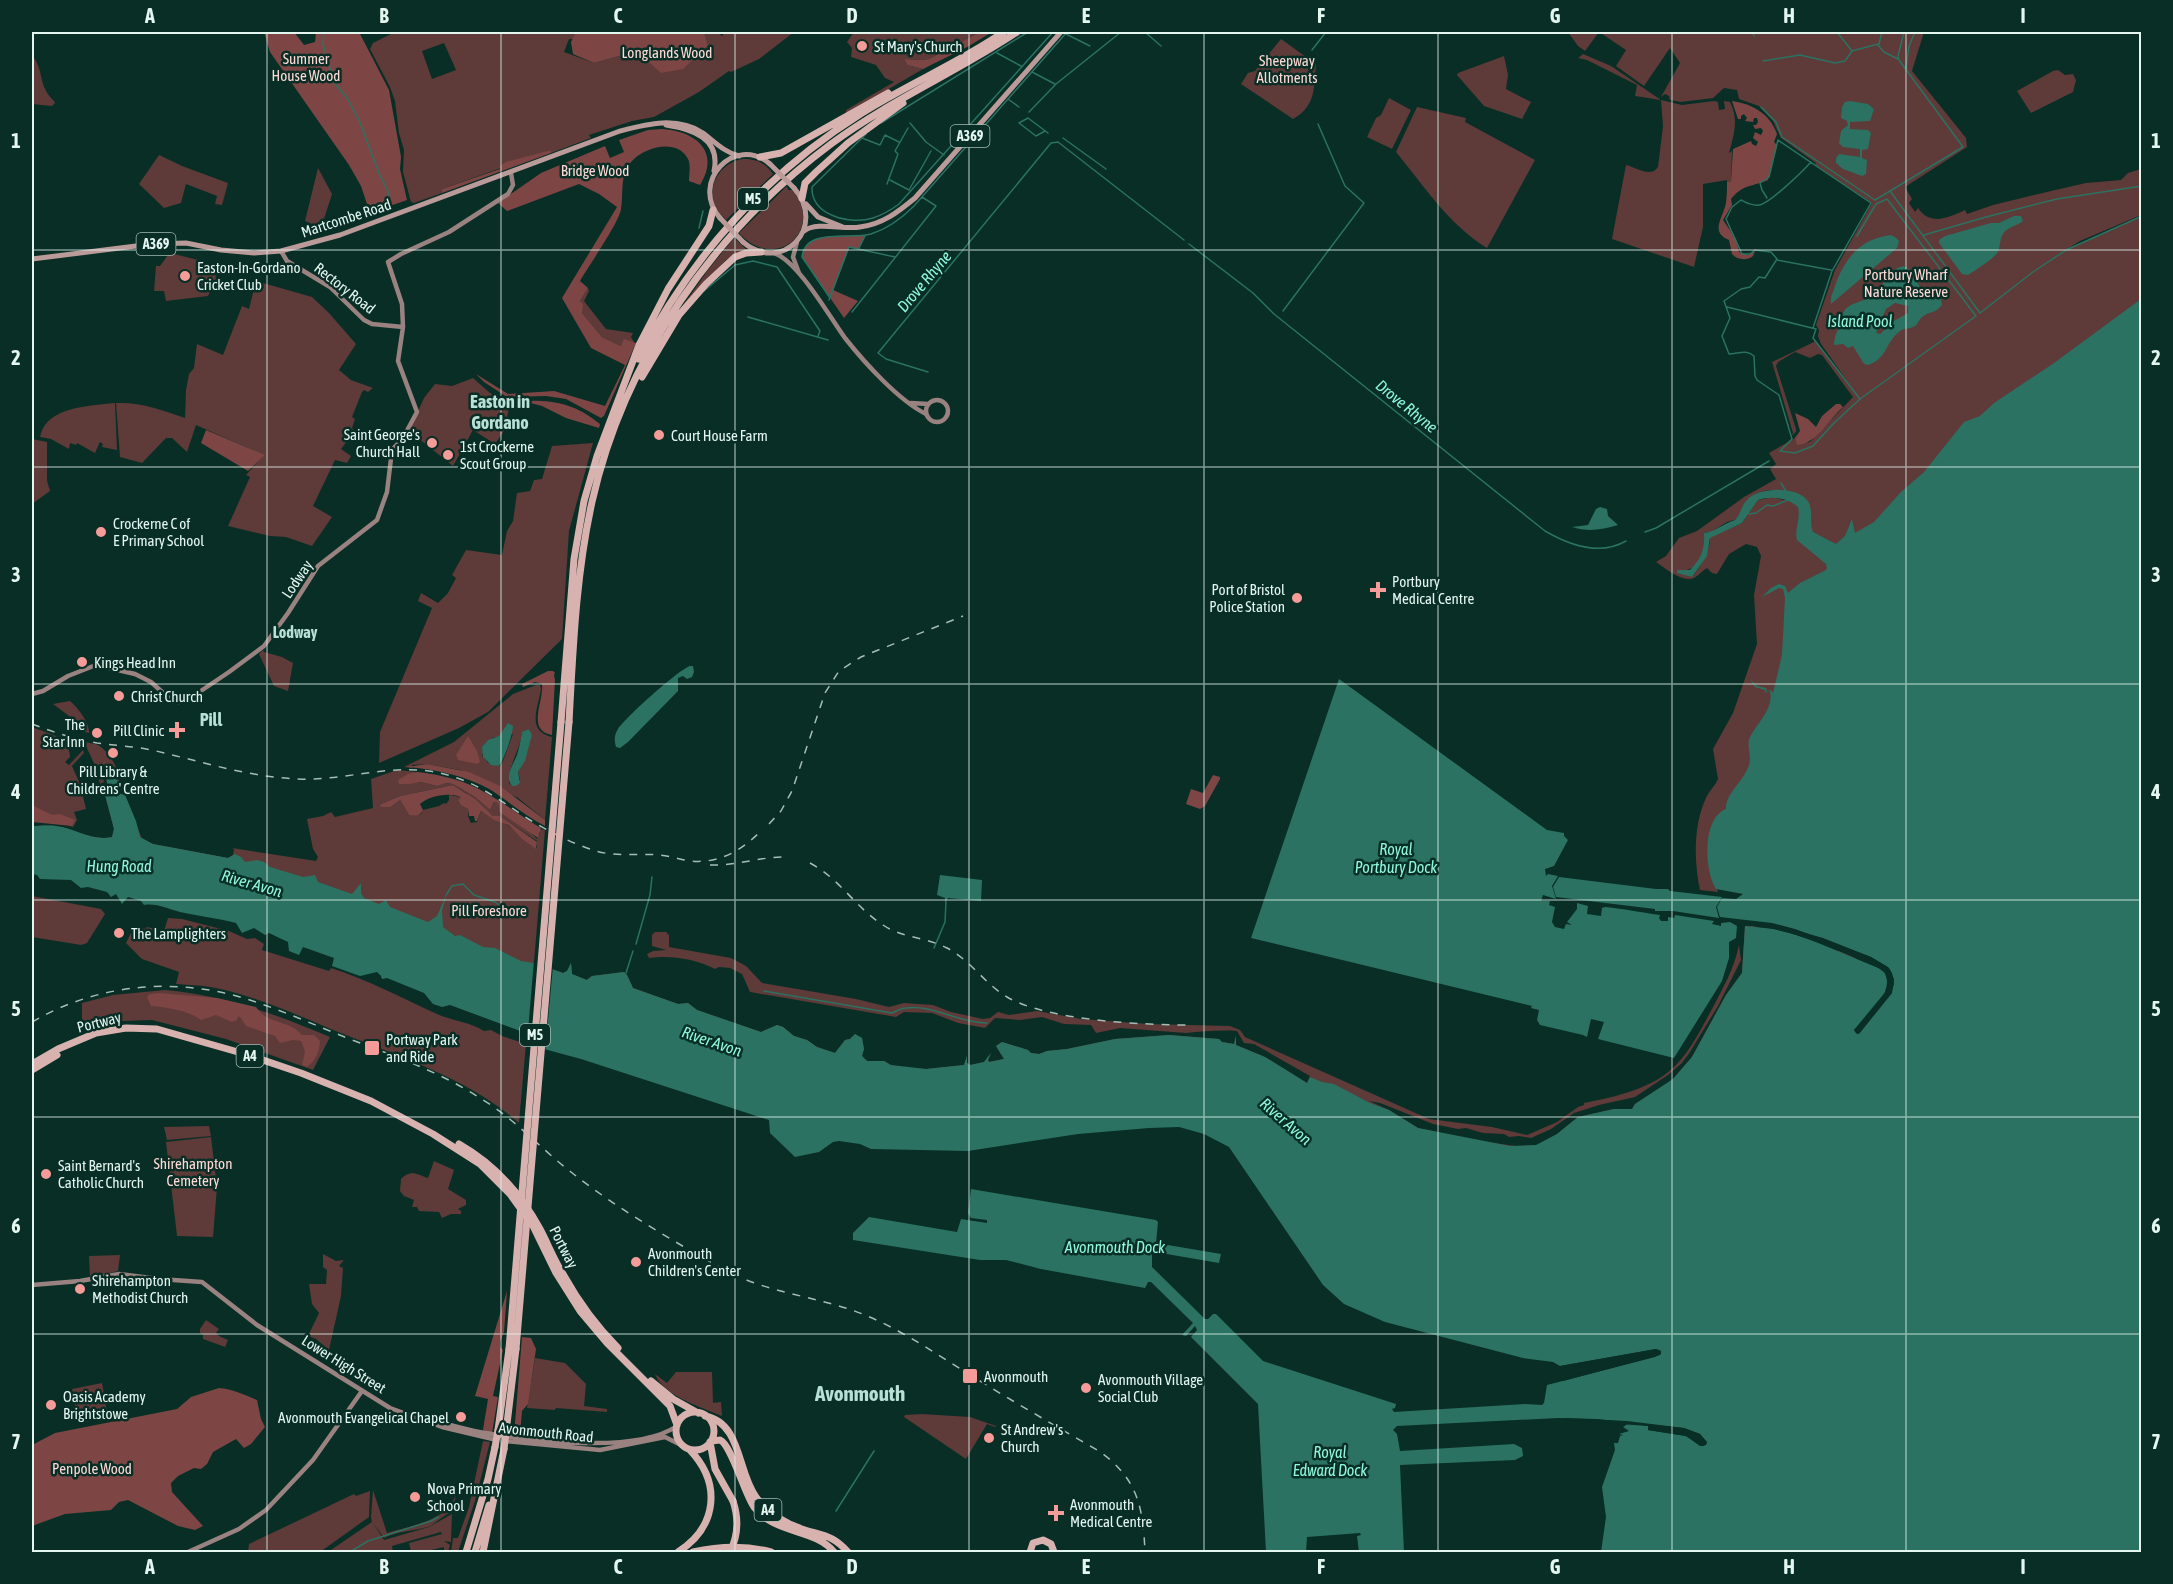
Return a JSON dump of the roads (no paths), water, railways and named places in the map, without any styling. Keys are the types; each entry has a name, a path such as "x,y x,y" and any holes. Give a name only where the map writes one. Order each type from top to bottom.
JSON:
{"highway":[{"name":"M5","path":"625,385 665,311 696,266 743,209 775,178 827,137 863,113 1004,32"},
{"name":"M5","path":"483,1552 506,1432 575,618 592,503 618,422 646,359 676,306 703,269 742,223 779,186 832,143 888,107 983,54 1017,32"},
{"name":"M5","path":"760,157 781,153 890,92 940,70"},
{"name":"M5","path":"803,200 805,183 824,165 865,130 921,89"},
{"name":"M5","path":"565,722 568,624 574,559 584,501 601,443 639,345 668,289 709,226 713,210"},
{"name":"M5","path":"618,422 658,347 679,315 728,262 746,253 761,252"},
{"name":"Portway","path":"32,1064 82,1038 109,1030 147,1028 283,1066 393,1112 480,1164 510,1194 533,1226 556,1274 580,1311 607,1343 670,1406 677,1425"},
{"name":"Portway","path":"32,1070 61,1053 101,1037 147,1031 178,1036"},
{"name":"Portway","path":"393,1112 444,1136 491,1166 510,1185 532,1216 561,1272 592,1320 661,1390 701,1414"},
{"name":"M5","path":"465,1552 476,1523 495,1447 513,1349"},
{"path":"678,1552 694,1542 709,1517 711,1496 705,1471 700,1461 690,1450 681,1445 676,1436 677,1425 686,1415 701,1414 713,1426 710,1441 715,1470 736,1511 737,1529 730,1552"},
{"name":"A4","path":"701,1414 717,1420 727,1429 736,1445 751,1489 766,1509 789,1524 834,1539 848,1552"},
{"name":"A4","path":"710,1441 718,1440 724,1444 734,1461 748,1497 763,1516 785,1529 816,1539 834,1552"},
{"path":"690,1450 701,1449 710,1441"},
{"name":"M5","path":"475,1552 498,1477"},
{"path":"1029,1552 1035,1542 1043,1540 1051,1544 1054,1552"},
{"path":"693,1552 739,1546 771,1552"}],"main road":[{"name":"A369","path":"846,228 880,222 901,210 915,198 1061,32"},
{"name":"Martcombe Road","path":"32,259 152,244 186,243 221,250 254,253 281,251 339,235 620,131 655,124 674,123 693,127 727,152 739,156"},
{"name":"Martcombe Road","path":"655,124 684,128 704,138 714,150 716,158 713,175"},
{"name":"A369","path":"739,156 760,157"},
{"path":"713,175 723,163 739,156"},
{"path":"760,157 794,188 821,218 846,228"},
{"name":"A369","path":"713,175 709,188 713,210"},
{"path":"713,210 743,242 761,252 774,253 786,250 797,242 804,231 807,219 803,200"},
{"path":"804,231 816,225 846,228"}],"street":[{"path":"403,327 402,304 388,267 390,260 449,232 508,194 512,188 509,174"},
{"path":"797,242 793,257 800,276"},
{"name":"Rectory Road","path":"281,251 288,261 330,287 364,320 372,324 403,327"},
{"path":"774,253 784,258 800,276 845,338 894,390 911,404 926,414 929,420 938,422 946,418 948,412 946,405 941,401 911,404"},
{"name":"Lodway","path":"33,694 94,665 135,674 157,686 171,700 186,701 264,646 318,567 377,520 387,492 392,450 404,438 417,412 398,361 403,327"},
{"path":"926,414 928,404"},
{"name":"Lower High Street","path":"32,1285 80,1281 119,1274 164,1280 198,1281 210,1287 250,1320 362,1391 393,1409 443,1425"},
{"path":"188,1552 239,1529 266,1510 313,1460 362,1391"},
{"name":"Avonmouth Road","path":"443,1425 485,1433 592,1444 628,1441 661,1434 677,1425"},
{"name":"Avonmouth Road","path":"443,1425 495,1439 592,1450 608,1449 664,1437 681,1445"}],"water":[{"path":"1845,102 1868,104 1874,109 1870,121 1850,122 1850,129 1868,130 1871,133 1868,149 1862,150 1862,158 1867,160 1866,174 1862,176 1843,169 1836,163 1839,154 1860,157 1860,149 1843,147 1839,143 1841,131 1848,125 1847,121 1841,118 1842,107"},
{"path":"2014,216 2021,216 2023,221 2005,232 1996,254 1968,275 1962,274 1939,243 1939,240 1945,236 1991,223 1999,223"},
{"path":"1891,235 1899,241 1897,248 1831,304 1832,295 1843,267 1855,252 1871,240"},
{"name":"Island Pool","path":"1904,266 1914,273 1920,288 1941,299 1942,305 1922,317 1915,326 1902,330 1894,336 1879,359 1868,365 1864,364 1853,346 1848,348 1843,344 1834,345 1841,316 1849,306 1874,294 1890,274","holes":["1895,303 1908,306 1908,313 1894,321 1880,334 1876,333 1886,309"]},
{"path":"2141,299 2141,1552 1601,1552 1606,1517 1602,1487 1615,1450 1614,1443 1618,1443 1620,1436 1623,1435 1619,1434 1629,1431 1623,1427 1629,1423 1648,1426 1648,1430 1686,1436 1700,1445 1706,1445 1707,1442 1700,1434 1684,1428 1597,1419 1558,1418 1397,1426 1393,1430 1397,1434 1400,1451 1514,1444 1522,1448 1523,1456 1515,1460 1400,1465 1404,1552 1359,1552 1357,1536 1361,1535 1360,1533 1307,1537 1306,1552 1266,1552 1258,1404 1191,1337 1197,1330 1195,1326 1186,1336 1182,1335 1193,1323 1151,1282 1148,1282 1145,1288 1041,1269 1006,1260 980,1260 853,1240 853,1233 869,1217 957,1232 961,1219 987,1223 987,1220 971,1218 968,1213 971,1189 1156,1220 1158,1222 1156,1243 1221,1254 1219,1263 1155,1252 1152,1254 1152,1267 1205,1319 1216,1314 1263,1361 1396,1404 1392,1409 1394,1412 1525,1404 1542,1405 1547,1385 1655,1357 1661,1354 1661,1351 1656,1349 1560,1366 1553,1362 1523,1358 1385,1322 1344,1304 1323,1285 1229,1147 1204,1134 1179,1127 1149,1128 1078,1134 968,1151 871,1149 860,1144 839,1141 833,1142 819,1152 795,1157 770,1133 769,1120 544,1049 526,1038 523,1032 450,1005 442,1007 433,1004 424,993 387,978 382,979 377,972 360,976 332,966 334,958 303,947 299,955 289,951 288,942 269,933 265,935 254,928 242,933 236,923 144,905 141,901 128,897 122,904 116,894 111,897 107,892 88,887 81,888 71,880 40,879 37,875 32,874 32,826 56,826 98,838 112,837 114,829 104,791 107,784 106,773 111,772 119,783 117,793 125,795 140,837 153,844 228,858 235,854 245,862 257,860 270,867 303,877 315,875 318,882 352,894 361,883 361,893 364,898 379,904 386,900 390,907 428,922 437,916 447,893 442,911 443,927 455,936 460,935 483,947 495,948 521,961 563,973 567,971 571,963 572,974 587,980 592,976 624,972 633,988 678,1004 688,1003 697,1010 761,1032 777,1025 794,1036 835,1053 845,1040 855,1034 862,1038 864,1049 862,1056 867,1061 884,1061 891,1065 926,1069 964,1065 967,1056 967,1063 970,1065 984,1062 991,1053 989,1062 1004,1059 996,1046 1002,1042 1039,1054 1115,1039 1169,1035 1219,1039 1222,1042 1234,1044 1236,1036 1236,1045 1265,1057 1307,1083 1310,1077 1334,1084 1389,1110 1418,1128 1510,1146 1536,1145 1557,1134 1578,1117 1614,1109 1632,1109 1635,1104 1673,1079 1692,1057 1726,995 1742,973 1745,926 1774,929 1804,937 1883,970 1887,978 1884,994 1854,1030 1857,1034 1891,994 1894,984 1888,967 1871,957 1795,929 1772,923 1720,917 1717,907 1722,898 1736,899 1743,894 1716,889 1709,870 1709,834 1713,823 1718,814 1726,809 1728,798 1747,771 1750,762 1750,737 1770,704 1770,691 1766,693 1765,690 1755,687 1750,679 1757,686 1766,688 1767,692 1771,690 1773,693 1782,655 1785,598 1783,589 1779,588 1762,597 1779,584 1785,586 1788,593 1800,583 1827,568 1826,564 1797,540 1798,507 1779,498 1758,500 1742,523 1710,538 1707,556 1692,577 1677,573 1677,570 1690,570 1702,553 1704,533 1735,520 1747,500 1759,493 1786,490 1802,495 1809,503 1813,532 1836,544 1845,536 1852,519 1855,533 1874,522 1901,492 1924,472 1964,422 1980,416 1994,403 2054,363"},
{"path":"1600,507 1607,509 1608,516 1618,525 1595,530 1572,527 1588,525 1596,509"},
{"path":"693,666 692,677 678,678 678,691 628,742 620,748 616,747 615,736 623,723 664,685"},
{"name":"Royal Portbury Dock","path":"1339,679 1547,830 1564,833 1568,840 1554,866 1545,869 1546,876 1548,874 1558,876 1552,886 1556,899 1543,895 1541,901 1550,901 1549,905 1555,907 1552,922 1555,927 1564,929 1566,924 1572,925 1567,922 1577,909 1577,903 1588,906 1587,914 1601,916 1602,908 1605,907 1660,915 1661,921 1668,921 1668,917 1674,918 1675,915 1714,921 1712,924 1721,926 1721,923 1730,922 1737,926 1736,938 1729,942 1729,958 1722,981 1674,1058 1598,1039 1604,1022 1591,1019 1587,1037 1540,1025 1537,1020 1539,1010 1531,1008 1532,1006 1251,938"},
{"path":"508,723 513,726 506,753 499,766 491,765 483,757 482,747 488,740 499,736"},
{"path":"529,729 532,735 525,761 518,772 520,783 512,786 509,779 510,771 517,755 522,732"},
{"path":"940,875 982,880 981,901 948,898 945,903 945,898 937,895"},
{"path":"1559,877 1722,897 1716,907 1719,918 1556,897 1553,887"}],"waterway":[{"path":"324,32 323,44 334,82 347,98 359,120 388,191 389,203"},
{"path":"881,123 1028,32"},
{"path":"866,134 812,187 813,197 818,205 834,216 864,220 880,215 899,204 1053,32"},
{"path":"830,298 802,257 805,248 820,238 871,234 904,215 1067,32"},
{"path":"1029,112 1056,84 1121,32"},
{"path":"1145,32 1161,46"},
{"path":"1312,50 1326,32"},
{"path":"1752,32 1754,36"},
{"path":"1837,32 1852,51 1878,44"},
{"path":"1879,44 1882,32"},
{"path":"1904,32 1899,60 1963,147 1890,191 1980,313 2066,250 2142,216"},
{"path":"1906,68 1909,46 1915,32"},
{"path":"1066,34 1090,46"},
{"path":"1878,45 1884,52 1898,59"},
{"path":"1763,61 1800,55 1835,63 1845,61 1852,51"},
{"path":"997,53 1021,66"},
{"path":"1032,72 1055,84"},
{"path":"1008,99 1019,107"},
{"path":"1761,107 1776,122 1782,137 1875,200 1890,191"},
{"path":"1045,131 1036,136 1019,123 1028,118 1048,133"},
{"path":"910,123 926,142 944,155"},
{"path":"1283,311 1364,203 1345,186 1318,124"},
{"path":"887,184 898,154 895,151 908,128"},
{"path":"862,138 880,145 885,135 899,142"},
{"path":"1063,138 1106,169"},
{"path":"1767,198 1760,183 1769,177 1778,140 1871,203 1832,271 1813,328"},
{"name":"Drove Rhyne","path":"928,372 886,359 878,353 1051,143 1058,142 1184,240"},
{"path":"909,190 931,151"},
{"path":"1811,162 1770,199 1759,205 1741,200 1732,207 1726,219 1742,254 1750,254 1755,250 1771,252 1777,259 1765,278 1759,277 1750,287 1741,289 1724,301 1730,318 1722,336 1729,354 1745,352 1754,356 1757,380 1779,395 1792,439 1780,451 1795,453 1813,446 1860,399 1976,316 1887,199 1876,204 1857,236"},
{"path":"890,180 909,190"},
{"path":"1924,235 2057,199 2142,186"},
{"path":"852,312 936,206 922,197"},
{"path":"699,228 703,211"},
{"path":"859,248 865,236"},
{"name":"Drove Rhyne","path":"1189,244 1253,293 1274,314 1545,531 1564,541 1585,547 1606,548 1626,541"},
{"path":"829,300 849,247 895,257"},
{"path":"1777,260 1831,270"},
{"path":"704,291 735,265 753,261 777,267 820,331 818,336"},
{"path":"1727,307 1816,329 1813,338 1860,399"},
{"path":"748,317 828,340"},
{"path":"1645,532 1656,528 1769,461"},
{"path":"1781,483 1787,493"},
{"path":"1749,514 1756,513 1767,505 1773,506 1788,500"},
{"path":"636,944 650,895 652,877"},
{"path":"446,895 452,886 463,884 474,895 495,902 512,914 519,914"},
{"path":"934,948 945,922 946,902"},
{"path":"626,973 633,951"},
{"path":"764,991 892,1013 904,1008 916,1007 987,1023"},
{"path":"836,1511 874,1451"},
{"path":"350,1552 368,1541 438,1517"}],"railway":[{"path":"769,824 781,811 792,791 825,693 839,671 861,657 963,616"},
{"path":"32,724 88,741 149,749 226,768 280,778 331,778 396,770 444,774 458,778 494,796 530,820 562,837 604,853 659,855 690,861 711,860 730,854 747,844 762,830"},
{"path":"710,865 788,857"},
{"path":"810,863 830,877 883,925 898,933 947,948 963,959 999,992 1025,1005 1046,1012 1097,1020 1192,1025"},
{"path":"32,1022 56,1009 107,993 133,988 187,987 254,1001 434,1073 495,1108 588,1185 645,1224 723,1269 758,1284 830,1303 880,1322 1099,1451 1122,1472 1136,1495 1140,1508 1145,1552"}],"place":[{"name":"St Mary's Church","path":"862,46"},
{"name":"Easton-In-Gordano Cricket Club","path":"185,276"},
{"name":"Court House Farm","path":"659,435"},
{"name":"Saint George's Church Hall","path":"432,443"},
{"name":"1st Crockerne Scout Group","path":"448,455"},
{"name":"Crockerne C of E Primary School","path":"101,532"},
{"name":"Portbury Medical Centre","path":"1378,590"},
{"name":"Port of Bristol Police Station","path":"1297,598"},
{"name":"Kings Head Inn","path":"82,662"},
{"name":"Christ Church","path":"119,696"},
{"name":"Pill Clinic","path":"177,730"},
{"name":"The Star Inn","path":"97,733"},
{"name":"Pill Library & Childrens' Centre","path":"113,753"},
{"name":"The Lamplighters","path":"119,933"},
{"name":"Portway Park and Ride","path":"372,1048"},
{"name":"Saint Bernard's Catholic Church","path":"46,1174"},
{"name":"Avonmouth Children's Center","path":"636,1262"},
{"name":"Shirehampton Methodist Church","path":"80,1289"},
{"name":"Avonmouth","path":"970,1376"},
{"name":"Avonmouth Village Social Club","path":"1086,1388"},
{"name":"Oasis Academy Brightstowe","path":"51,1405"},
{"name":"Avonmouth Evangelical Chapel","path":"461,1417"},
{"name":"St Andrew's Church","path":"989,1438"},
{"name":"Nova Primary School","path":"415,1497"},
{"name":"Avonmouth Medical Centre","path":"1056,1513"}],"district":[{"name":"Easton in Gordano","path":"500,411"},
{"name":"Lodway","path":"295,632"},
{"name":"Pill","path":"211,719"},
{"name":"Avonmouth","path":"860,1393"}],"park label":[{"name":"Longlands Wood","path":"667,52"},
{"name":"Summer House Wood","path":"306,66"},
{"name":"Sheepway Allotments","path":"1287,68"},
{"name":"Bridge Wood","path":"595,170"},
{"name":"Portbury Wharf Nature Reserve","path":"1906,282"},
{"name":"Pill Foreshore","path":"489,910"},
{"name":"Shirehampton Cemetery","path":"193,1172"},
{"name":"Penpole Wood","path":"92,1468"}],"water label":[{"name":"Hung Road","path":"119,866"},
{"name":"River Avon","path":"252,883"},
{"name":"River Avon","path":"712,1041"},
{"name":"River Avon","path":"1286,1121"},
{"name":"Avonmouth Dock","path":"1115,1247"},
{"name":"Royal Edward Dock","path":"1330,1461"}]}
